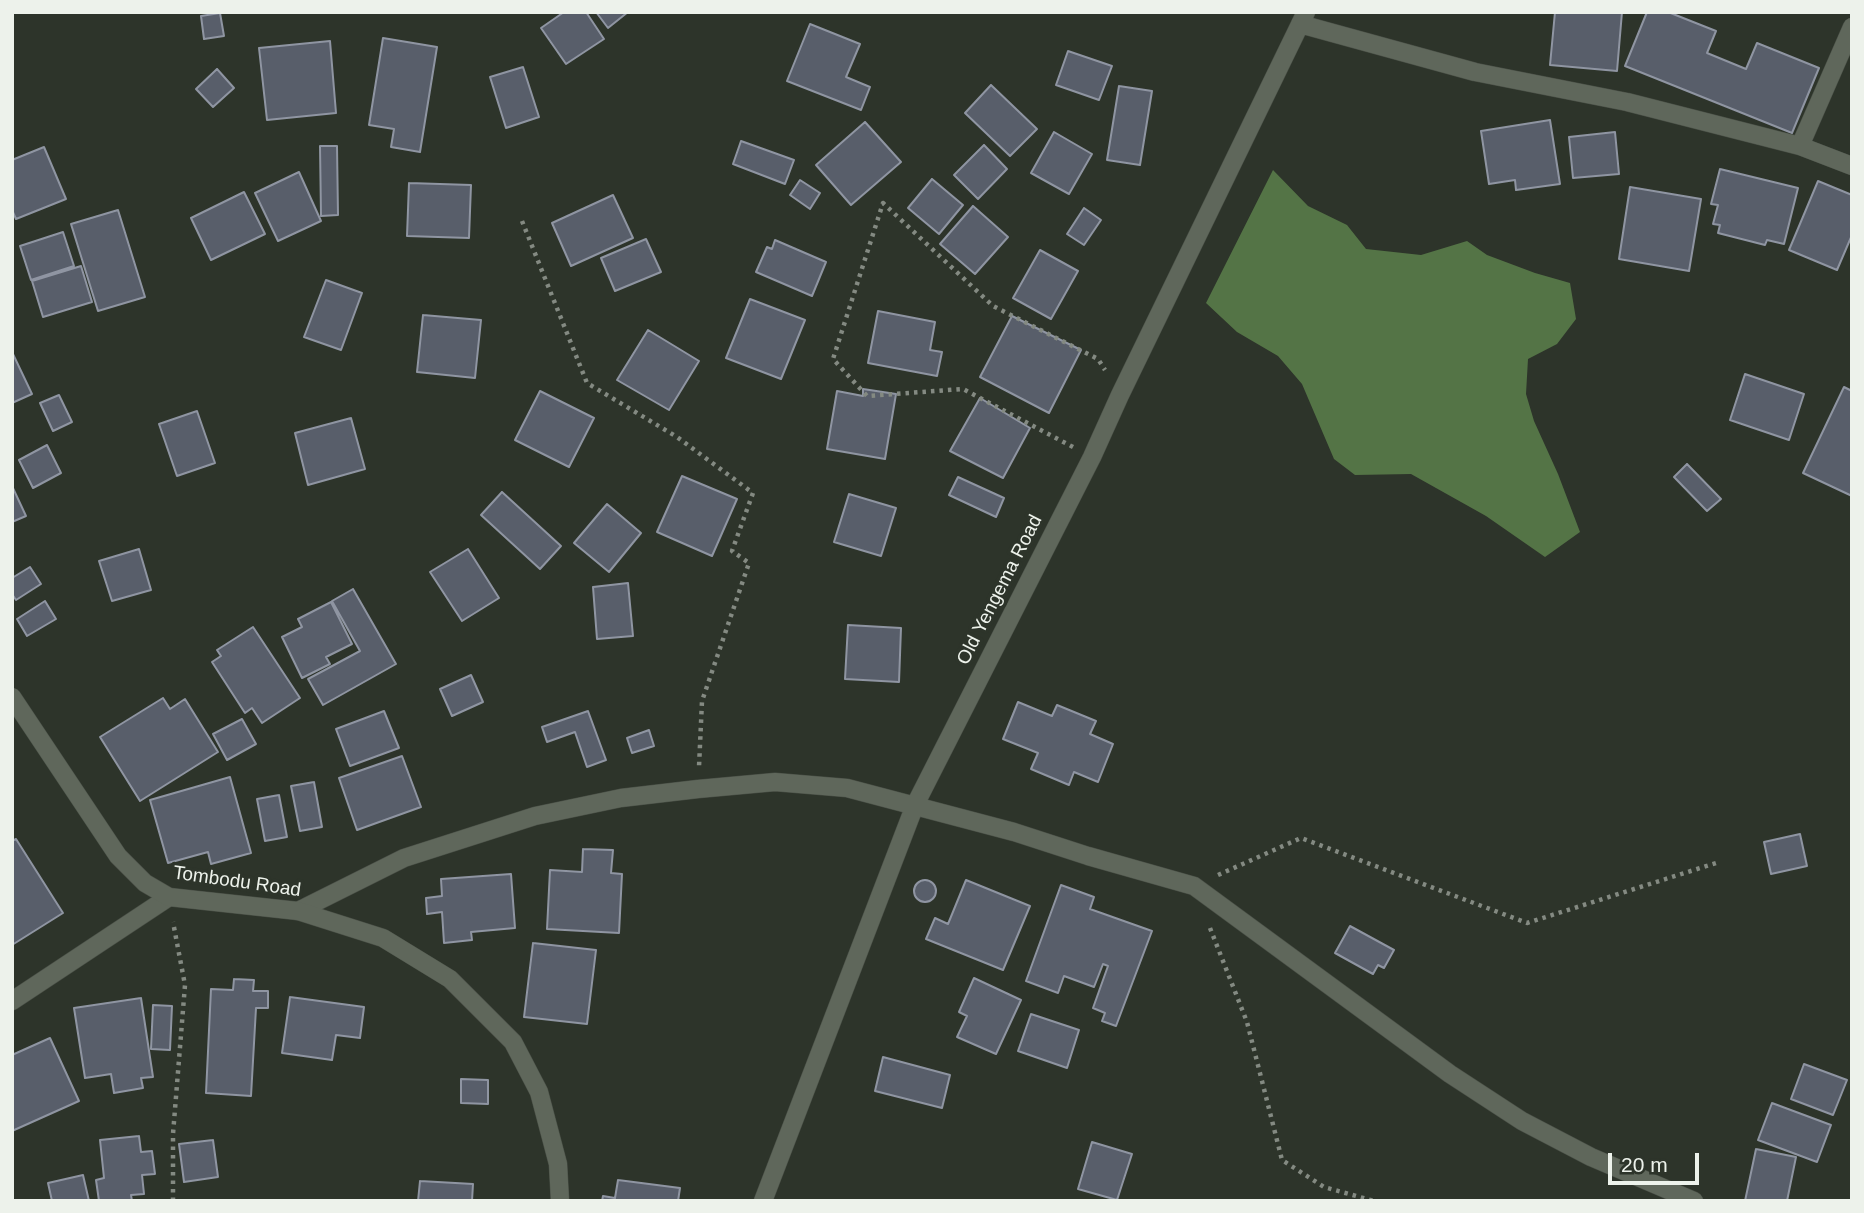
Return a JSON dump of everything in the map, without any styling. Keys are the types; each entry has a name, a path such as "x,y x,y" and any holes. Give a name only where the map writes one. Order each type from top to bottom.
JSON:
{"street":[{"path":"1303,18 1475,72 1627,102 1800,146 1852,166"},
{"name":"Old Yengema Road","path":"763,1201 915,805 1092,457 1303,18"},
{"path":"1800,146 1822,101 1852,27"},
{"name":"Tombodu Road","path":"12,697 118,856 145,883 169,897 298,911 383,938 450,979 513,1042 539,1092 558,1164 561,1201"},
{"path":"298,911 404,858 535,816 621,798 775,782 847,788 1014,832 1194,886 1450,1074 1522,1121 1591,1157 1695,1201"},
{"path":"12,1001 169,897"}],"path":[{"path":"1092,457 963,389 867,397 833,359 883,203 993,306 1098,359 1120,395"},
{"path":"522,221 586,383 677,438 753,493 732,551 749,563 702,701 698,789"},
{"path":"1194,886 1301,838 1527,923 1716,863"},
{"path":"169,897 185,985 173,1134 173,1201"},
{"path":"1208,923 1247,1022 1282,1160 1324,1187 1374,1201"}],"shaded area":[{"path":"1273,170 1308,206 1347,225 1366,249 1421,255 1467,241 1487,255 1570,283 1576,319 1557,344 1528,359 1526,394 1534,421 1580,532 1545,557 1486,516 1411,474 1355,475 1334,459 1302,384 1278,356 1237,332 1206,303"}],"building":[{"path":"564,12 586,12 604,39 566,64 541,28"},
{"path":"596,12 628,12 608,28"},
{"path":"1555,12 1622,12 1617,71 1550,65"},
{"path":"1647,12 1668,12 1716,31 1707,53 1746,69 1757,43 1819,68 1792,133 1625,66"},
{"path":"220,13 224,36 204,39 201,16"},
{"path":"810,24 860,44 846,77 870,87 861,110 787,81"},
{"path":"383,38 437,47 420,152 391,147 394,129 369,125"},
{"path":"330,41 336,113 267,120 259,48"},
{"path":"1068,51 1112,66 1099,100 1056,85"},
{"path":"523,67 539,117 506,128 490,77"},
{"path":"217,69 234,88 213,107 196,89"},
{"path":"991,85 1037,129 1010,156 965,113"},
{"path":"1119,86 1152,91 1140,165 1107,160"},
{"path":"1550,120 1560,184 1516,190 1515,180 1489,184 1481,131"},
{"path":"865,122 901,162 851,205 816,165"},
{"path":"1054,132 1092,154 1069,194 1031,173"},
{"path":"1615,132 1619,174 1573,178 1569,137"},
{"path":"741,141 794,160 785,184 733,164"},
{"path":"984,145 1007,169 978,199 954,175"},
{"path":"320,146 337,146 338,215 321,216"},
{"path":"44,147 66,199 16,219 12,210 12,160"},
{"path":"1720,169 1798,188 1784,244 1767,240 1765,245 1718,233 1720,225 1713,224 1718,205 1711,204"},
{"path":"299,172 321,221 278,241 255,193"},
{"path":"932,179 963,205 939,234 908,208"},
{"path":"800,180 820,193 810,209 790,195"},
{"path":"1818,181 1852,195 1852,235 1837,270 1789,250"},
{"path":"409,183 471,185 469,238 407,236"},
{"path":"1630,187 1701,199 1689,271 1619,259"},
{"path":"244,192 265,234 211,260 191,218"},
{"path":"613,195 633,238 571,266 552,223"},
{"path":"973,206 1008,237 975,274 940,244"},
{"path":"1084,208 1101,220 1084,245 1067,234"},
{"path":"118,210 145,297 98,311 71,224"},
{"path":"63,232 74,266 31,280 20,246"},
{"path":"646,239 661,272 615,291 601,258"},
{"path":"775,240 826,262 812,296 756,272 767,247 772,249"},
{"path":"1040,250 1078,271 1051,319 1013,298"},
{"path":"81,266 92,302 43,317 32,281"},
{"path":"326,280 362,293 341,350 304,337"},
{"path":"750,299 805,320 781,379 726,358"},
{"path":"878,311 935,322 930,350 942,352 937,376 868,363"},
{"path":"423,315 481,320 475,378 417,372"},
{"path":"1012,316 1081,350 1049,413 980,377"},
{"path":"648,330 699,361 669,410 617,380"},
{"path":"12,352 32,394 12,403"},
{"path":"1745,374 1804,394 1789,440 1730,420"},
{"path":"1844,387 1852,391 1852,496 1803,473"},
{"path":"863,389 896,394 885,459 827,449 837,391 863,396"},
{"path":"540,391 594,418 569,467 515,440"},
{"path":"59,395 72,422 53,431 40,403"},
{"path":"980,398 1030,428 1003,478 950,451"},
{"path":"197,411 215,463 177,476 159,424"},
{"path":"351,418 365,469 308,485 295,433"},
{"path":"47,445 61,473 33,488 19,460"},
{"path":"1687,464 1721,499 1707,511 1674,477"},
{"path":"682,476 737,499 712,556 657,532"},
{"path":"958,477 1004,498 996,517 949,495"},
{"path":"12,486 26,516 12,522"},
{"path":"502,492 561,546 540,569 481,515"},
{"path":"849,494 896,508 881,556 834,542"},
{"path":"607,504 641,533 609,572 574,543"},
{"path":"139,549 151,590 112,601 99,561"},
{"path":"468,549 499,598 462,621 430,572"},
{"path":"30,567 41,584 16,600 12,594 12,578"},
{"path":"628,583 633,636 597,639 593,587"},
{"path":"353,589 396,664 323,705 308,679 360,651 332,601"},
{"path":"45,601 56,619 27,636 17,619"},
{"path":"331,602 352,644 326,657 330,664 302,678 282,637 302,627 298,619"},
{"path":"848,625 901,628 899,682 845,679"},
{"path":"253,627 300,698 262,723 252,708 245,713 212,662 221,656 217,650"},
{"path":"471,675 483,702 452,716 440,689"},
{"path":"163,698 170,709 185,699 218,752 140,801 100,737"},
{"path":"1018,702 1052,716 1057,705 1096,721 1090,734 1113,744 1098,782 1074,772 1069,785 1031,769 1038,753 1003,739"},
{"path":"384,711 399,748 350,766 336,729"},
{"path":"588,711 606,760 587,767 575,732 547,742 542,727"},
{"path":"242,719 256,744 227,760 213,734"},
{"path":"649,730 654,746 632,753 627,738"},
{"path":"402,756 421,807 357,830 339,778"},
{"path":"230,777 251,853 211,864 208,852 168,863 150,800"},
{"path":"314,782 322,827 300,831 291,786"},
{"path":"279,795 287,837 265,841 257,799"},
{"path":"1800,834 1807,866 1771,874 1764,842"},
{"path":"16,839 63,913 12,945 12,841"},
{"path":"583,849 613,850 611,873 622,874 619,933 547,929 550,870 582,872"},
{"path":"511,874 515,928 471,932 472,940 444,943 442,912 427,914 426,898 442,896 441,879"},
{"path":"925,880 933,883 936,891 933,899 925,902 917,899 914,891 917,883"},
{"path":"966,880 1030,906 1003,970 926,939 935,918 948,924"},
{"path":"1061,885 1094,897 1090,909 1152,931 1116,1026 1102,1021 1105,1013 1093,1008 1108,966 1103,964 1094,987 1064,976 1058,993 1026,981"},
{"path":"1350,926 1394,950 1384,968 1378,965 1373,974 1335,953"},
{"path":"533,943 596,950 587,1024 524,1017"},
{"path":"974,978 1021,1000 996,1054 957,1037 967,1016 959,1012"},
{"path":"234,979 254,980 253,991 268,991 268,1008 256,1008 251,1096 206,1093 211,989 233,990"},
{"path":"290,997 364,1007 360,1038 336,1035 332,1060 282,1053"},
{"path":"141,998 153,1077 141,1078 143,1088 114,1093 111,1074 85,1078 74,1008"},
{"path":"153,1005 172,1006 170,1050 151,1049"},
{"path":"1031,1014 1079,1030 1067,1068 1018,1051"},
{"path":"50,1038 79,1101 12,1131 12,1055"},
{"path":"883,1057 950,1075 942,1108 875,1091"},
{"path":"1804,1064 1847,1080 1833,1115 1791,1099"},
{"path":"461,1079 488,1080 488,1104 461,1103"},
{"path":"1772,1103 1831,1125 1817,1162 1758,1140"},
{"path":"139,1136 141,1152 152,1151 155,1174 142,1175 144,1194 131,1195 132,1201 99,1201 96,1180 104,1178 100,1140"},
{"path":"213,1140 218,1177 184,1182 179,1144"},
{"path":"1092,1142 1132,1154 1117,1200 1078,1189"},
{"path":"1756,1149 1796,1157 1787,1201 1745,1201"},
{"path":"83,1175 89,1201 52,1201 48,1183"},
{"path":"618,1180 680,1188 678,1201 602,1201 603,1196 615,1198"},
{"path":"420,1181 473,1184 472,1201 418,1201"}]}
